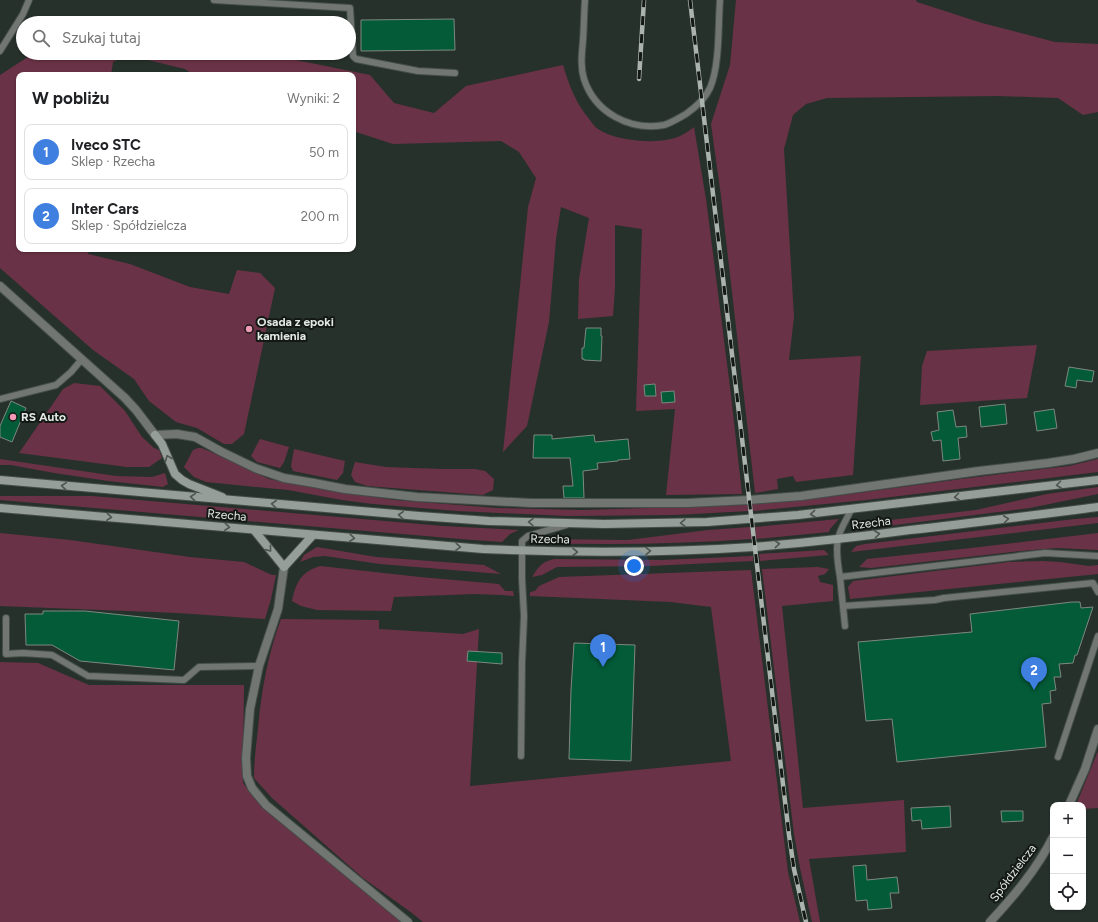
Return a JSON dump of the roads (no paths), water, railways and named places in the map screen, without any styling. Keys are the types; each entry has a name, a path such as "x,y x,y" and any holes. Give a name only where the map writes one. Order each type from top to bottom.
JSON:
{"main road":[{"path":"155,435 162,444 175,474 182,480 232,500"},
{"name":"Rzecha","path":"0,480 434,517 488,521 570,524 707,522 798,515 852,510 1098,480"},
{"name":"Rzecha","path":"0,508 476,548 522,551 609,552 754,547 838,539 1098,508"},
{"path":"254,530 284,567 313,535"}],"street":[{"path":"0,286 82,359 136,410 155,435 177,434 195,437 255,468 284,478 345,489 418,497 496,502 687,503 801,496 979,471 1048,464 1098,453"},
{"path":"284,567 278,610 259,666 250,709 246,758 247,776 252,788 266,805 408,922"},
{"path":"1070,802 1085,769 1098,729"},
{"name":"Spółdzielcza","path":"990,922 1023,884 1043,855 1052,838"}],"lane":[{"path":"22,16 29,0"},
{"path":"214,0 350,8 350,16"},
{"path":"585,0 582,68 584,79 590,91 598,104 618,119 633,125 650,126 665,124 692,110 702,100 710,88 716,57 720,0"},
{"path":"0,51 16,25"},
{"path":"356,59 418,71 454,73"},
{"path":"0,399 56,385 71,372 82,359"},
{"path":"845,626 838,560 838,539 842,527 852,510"},
{"path":"521,756 524,616 522,540 528,536 570,524"},
{"path":"840,577 1045,553 1098,556"},
{"path":"843,606 935,600 1093,583 1098,592"},
{"path":"6,618 6,654 23,653 52,655 88,676 184,680 199,667 259,666"},
{"path":"1058,757 1098,636"}],"railway":[{"path":"639,79 644,0"},
{"path":"690,0 789,835 794,869 806,922"}],"place":[{"name":"Osada z epoki kamienia","path":"249,329"},
{"name":"RS Auto","path":"13,417"},
{"name":"Iveco STC","path":"603,667"},
{"name":"Inter Cars","path":"1034,690"}]}
